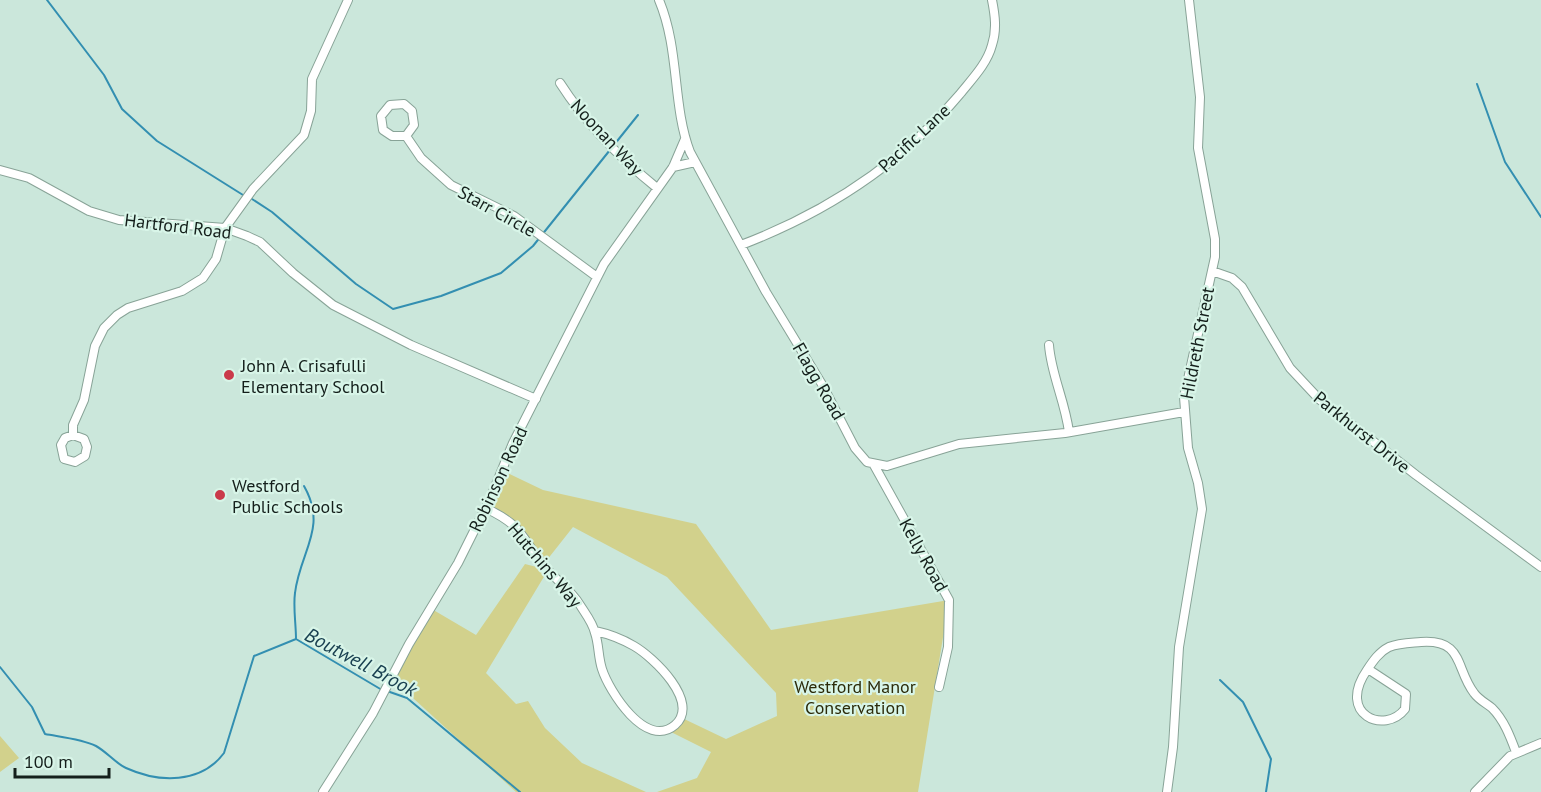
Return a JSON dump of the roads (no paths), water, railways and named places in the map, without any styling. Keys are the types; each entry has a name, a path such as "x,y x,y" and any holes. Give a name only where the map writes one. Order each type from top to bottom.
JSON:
{"street":[{"path":"73,435 73,425 84,400 95,346 104,328 128,308 182,291 203,278 216,259 225,228 253,189 304,135 311,111 312,79 348,0"},
{"name":"Flagg Road","path":"659,0 670,29 686,139 695,162 766,292 823,386 855,448 867,462 874,465"},
{"name":"Pacific Lane","path":"741,245 765,236 858,185 896,159 936,122 981,68 993,45 996,19 992,0"},
{"name":"Hildreth Street","path":"1167,792 1173,747 1179,647 1202,509 1198,483 1188,448 1184,412 1187,377 1212,271 1215,239 1198,148 1200,97 1189,0"},
{"name":"Noonan Way","path":"560,83 613,146 657,188"},
{"name":"Starr Circle","path":"404,104 412,111 414,125 405,136 392,136 382,126 382,112 390,105 404,104"},
{"name":"Starr Circle","path":"405,136 421,158 451,185 514,216 597,277"},
{"name":"Robinson Road","path":"323,792 373,713 415,634 458,564 513,443 612,250 673,167 686,139"},
{"path":"673,167 695,162"},
{"name":"Hartford Road","path":"0,170 30,179 89,211 119,220 225,228 260,242 320,296 350,314 536,399"},
{"name":"Parkhurst Drive","path":"1212,271 1232,278 1242,287 1290,368 1319,399 1416,475 1541,567"},
{"path":"1049,345 1051,365 1062,395 1069,432"},
{"path":"874,465 887,466 971,441 1069,432 1184,412"},
{"name":"Kelly Road","path":"874,465 949,600 948,647 939,687"},
{"name":"Hutchins Way","path":"485,508 507,519 524,534 543,565 577,599 595,631 603,670 614,693 627,712 653,730 662,731 675,725 681,717 683,704 661,668 633,645 595,631"},
{"path":"1368,669 1405,692 1407,703 1401,714 1377,720 1367,717 1359,710 1356,689 1368,669 1380,653 1392,646 1430,642 1445,645 1455,654 1474,693 1499,717 1516,752"},
{"path":"1476,792 1499,765 1516,752 1541,743"}],"waterway":[{"path":"47,0 104,75 122,109 157,141 243,195"},
{"path":"1477,84 1505,162 1541,217"},
{"path":"252,199 272,212 356,284 393,309 441,296 501,273 533,246 638,115"},
{"path":"296,639 295,593 313,527 311,501 304,486"},
{"name":"Boutwell Brook","path":"0,667 32,707 45,734 90,744 100,748 126,768 165,778 179,778 204,771 224,753 254,656 296,639 382,690"},
{"path":"1220,680 1243,702 1271,759 1266,792"},
{"name":"Boutwell Brook","path":"387,691 407,698 520,792"}],"place":[{"name":"John A. Crisafulli Elementary School","path":"229,375"},
{"name":"Westford Public Schools","path":"220,495"}],"park label":[{"name":"Westford Manor Conservation","path":"855,696"}]}
